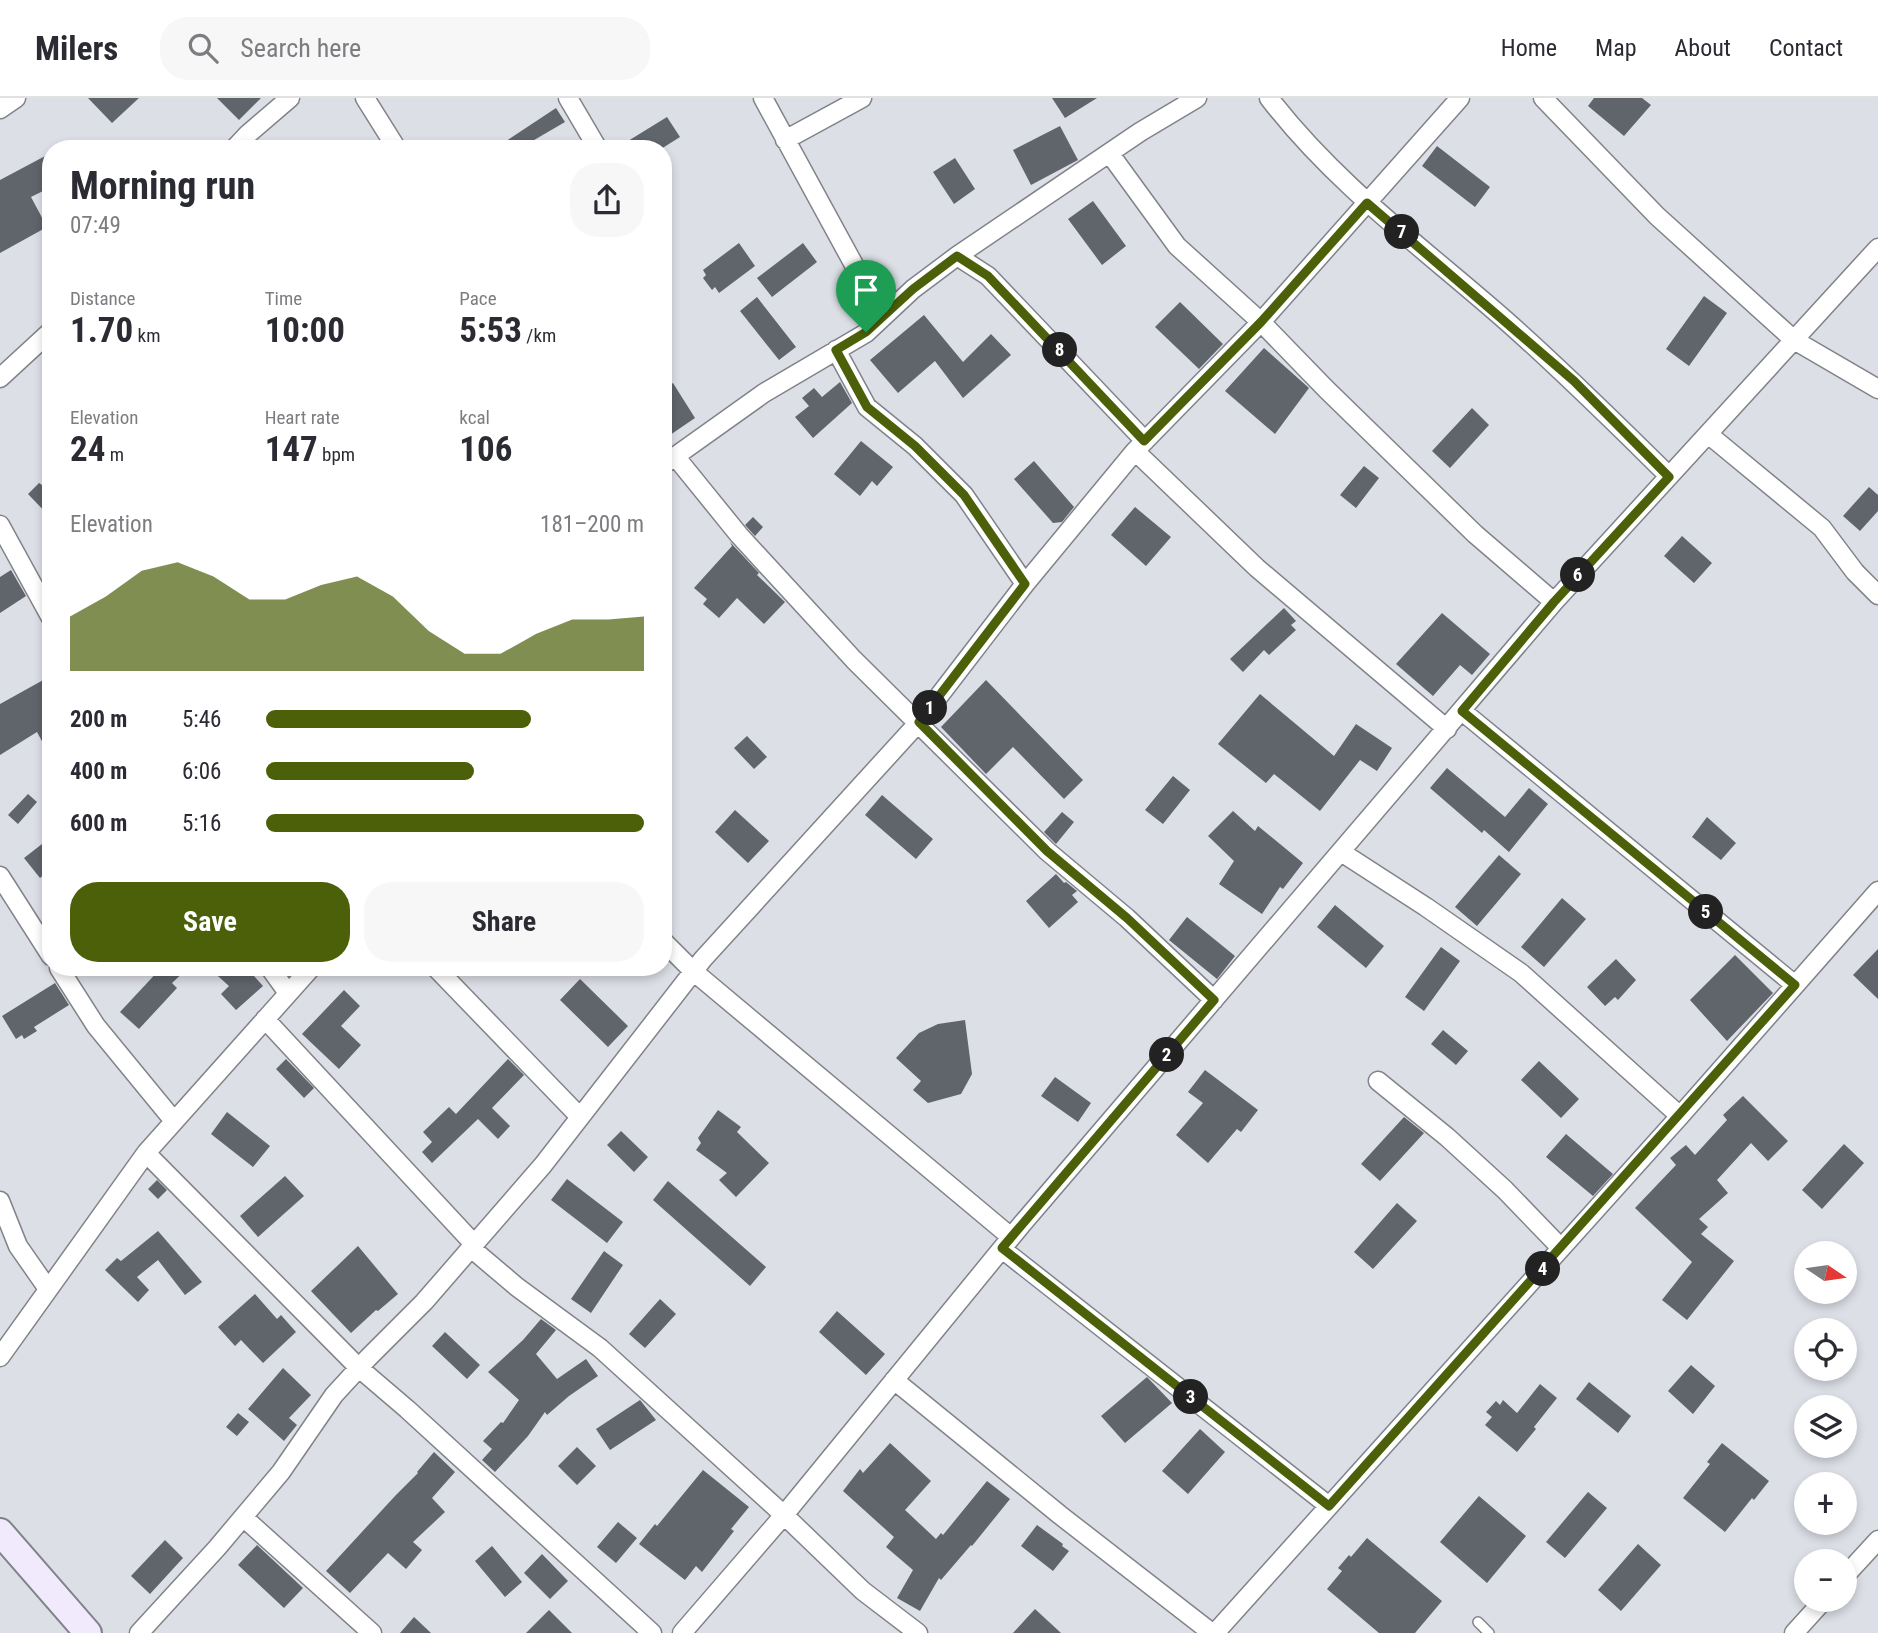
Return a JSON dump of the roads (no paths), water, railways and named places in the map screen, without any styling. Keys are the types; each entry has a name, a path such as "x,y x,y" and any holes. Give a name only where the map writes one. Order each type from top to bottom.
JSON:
{"street":[{"path":"0,110 16,98"},
{"path":"242,140 290,98"},
{"path":"365,98 391,140"},
{"path":"568,98 593,140"},
{"path":"763,98 881,319"},
{"path":"785,140 862,98"},
{"path":"672,458 764,393 866,332 913,289 957,256 1197,98"},
{"path":"1269,98 1312,149 1367,203 1574,381 1669,477"},
{"path":"139,1633 281,1472 334,1395 424,1302 543,1165 693,971 919,722 1025,584 1140,446 1261,322 1460,98"},
{"path":"1543,98 1657,216 1794,340 1878,389"},
{"path":"1110,154 1177,246 1261,322 1475,534 1554,602"},
{"path":"682,1633 784,1515 1006,1243 1554,602 1878,248"},
{"path":"957,256 988,276 1140,446 1257,568 1447,729"},
{"path":"0,378 42,339"},
{"path":"836,350 867,407 915,446 964,495 1025,584"},
{"path":"1708,434 1822,528 1855,572 1878,594"},
{"path":"672,463 854,660 1047,851 1127,918 1214,1000"},
{"path":"0,526 42,602"},
{"path":"1462,711 1795,985"},
{"path":"1341,852 1521,973 1680,1116"},
{"path":"0,876 42,942"},
{"path":"894,1380 1060,1515 1214,1633 1680,1116 1878,891"},
{"path":"672,950 1006,1243 1329,1506"},
{"path":"64,976 96,1026 174,1121"},
{"path":"276,976 288,993"},
{"path":"0,1357 146,1153 304,976"},
{"path":"444,976 580,1117"},
{"path":"265,1019 472,1246 517,1287 600,1348 784,1515 863,1591 918,1633"},
{"path":"1378,1081 1447,1137 1505,1190 1561,1248"},
{"path":"146,1153 359,1368 652,1633"},
{"path":"0,1200 18,1246 48,1289"},
{"path":"243,1517 372,1633"},
{"path":"0,1531 88,1633"},
{"path":"1857,1563 1878,1540"},
{"path":"1794,1633 1813,1612"}],"lane":[{"path":"1478,1622 1489,1633"}]}
